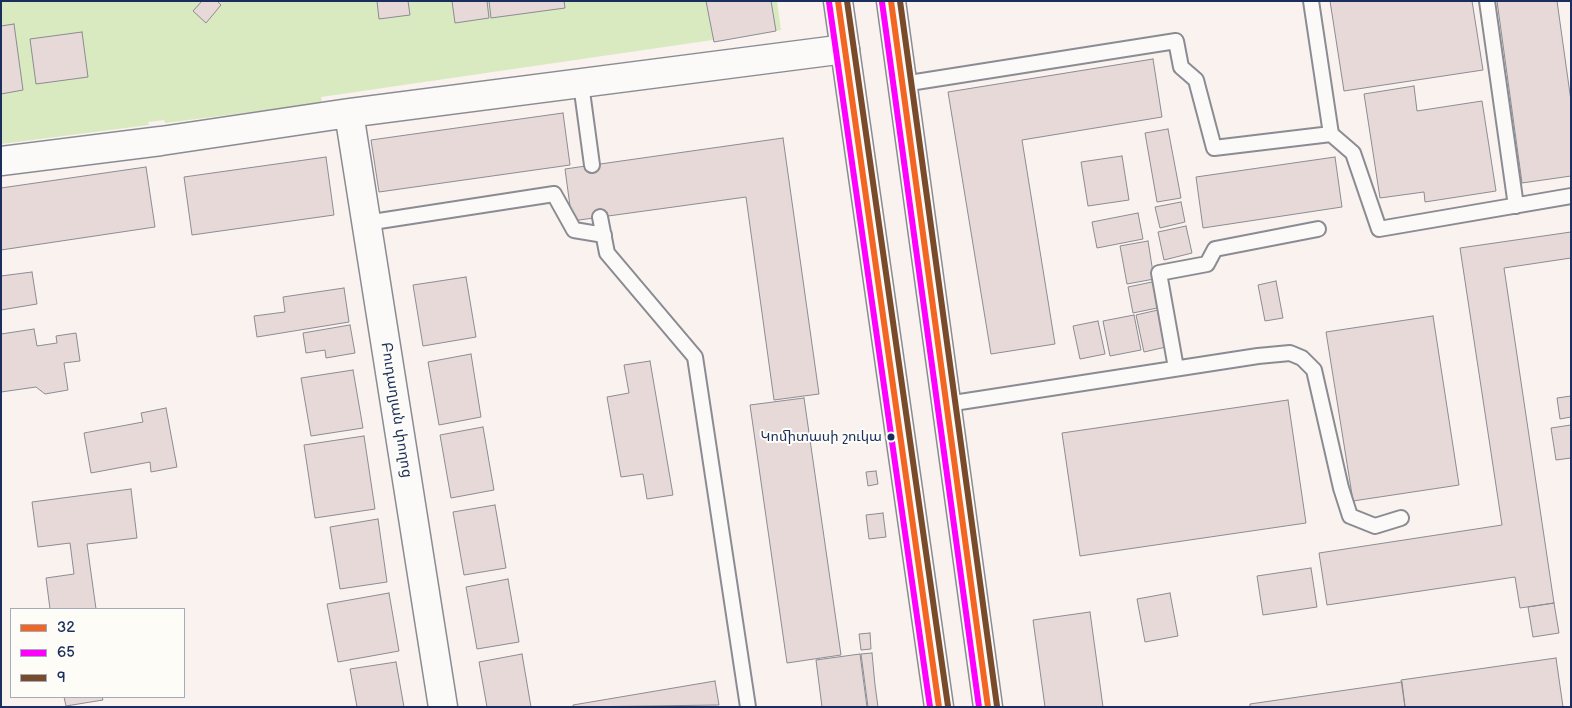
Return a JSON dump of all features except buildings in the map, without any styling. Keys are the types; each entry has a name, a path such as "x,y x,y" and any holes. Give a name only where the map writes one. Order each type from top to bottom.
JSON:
{"street":[{"path":"838,1 939,707"},
{"path":"891,1 988,707"},
{"path":"1,160 161,141 349,113 845,49"},
{"name":"Բուդաղյան փողոց","path":"349,113 443,707"}],"lane":[{"path":"1311,1 1331,134 1353,153 1379,229 1571,196"},
{"path":"1487,1 1516,206"},
{"path":"902,84 1176,41 1181,67 1196,80 1214,148 1331,134"},
{"path":"581,84 592,165"},
{"path":"366,223 554,194 574,230 604,236"},
{"path":"600,217 607,253 695,357 748,707"},
{"path":"1176,368 1159,273 1207,264 1215,249 1318,229"},
{"path":"947,404 1290,352 1302,358 1314,370 1340,488 1350,516 1375,526 1401,518"}],"green space":[{"path":"1,1 777,1 781,30 321,97 322,103 165,123 164,120 148,122 149,125 1,144"}],"transit line":[{"name":"32","path":"838,1 939,707"},
{"name":"9","path":"847,1 948,706"},
{"name":"32","path":"891,1 988,707"},
{"name":"9","path":"900,1 997,706"},
{"name":"65","path":"829,2 930,707"},
{"name":"65","path":"882,2 979,707"}],"place":[{"name":"Կոմիտասի շուկա","path":"891,437"}]}
